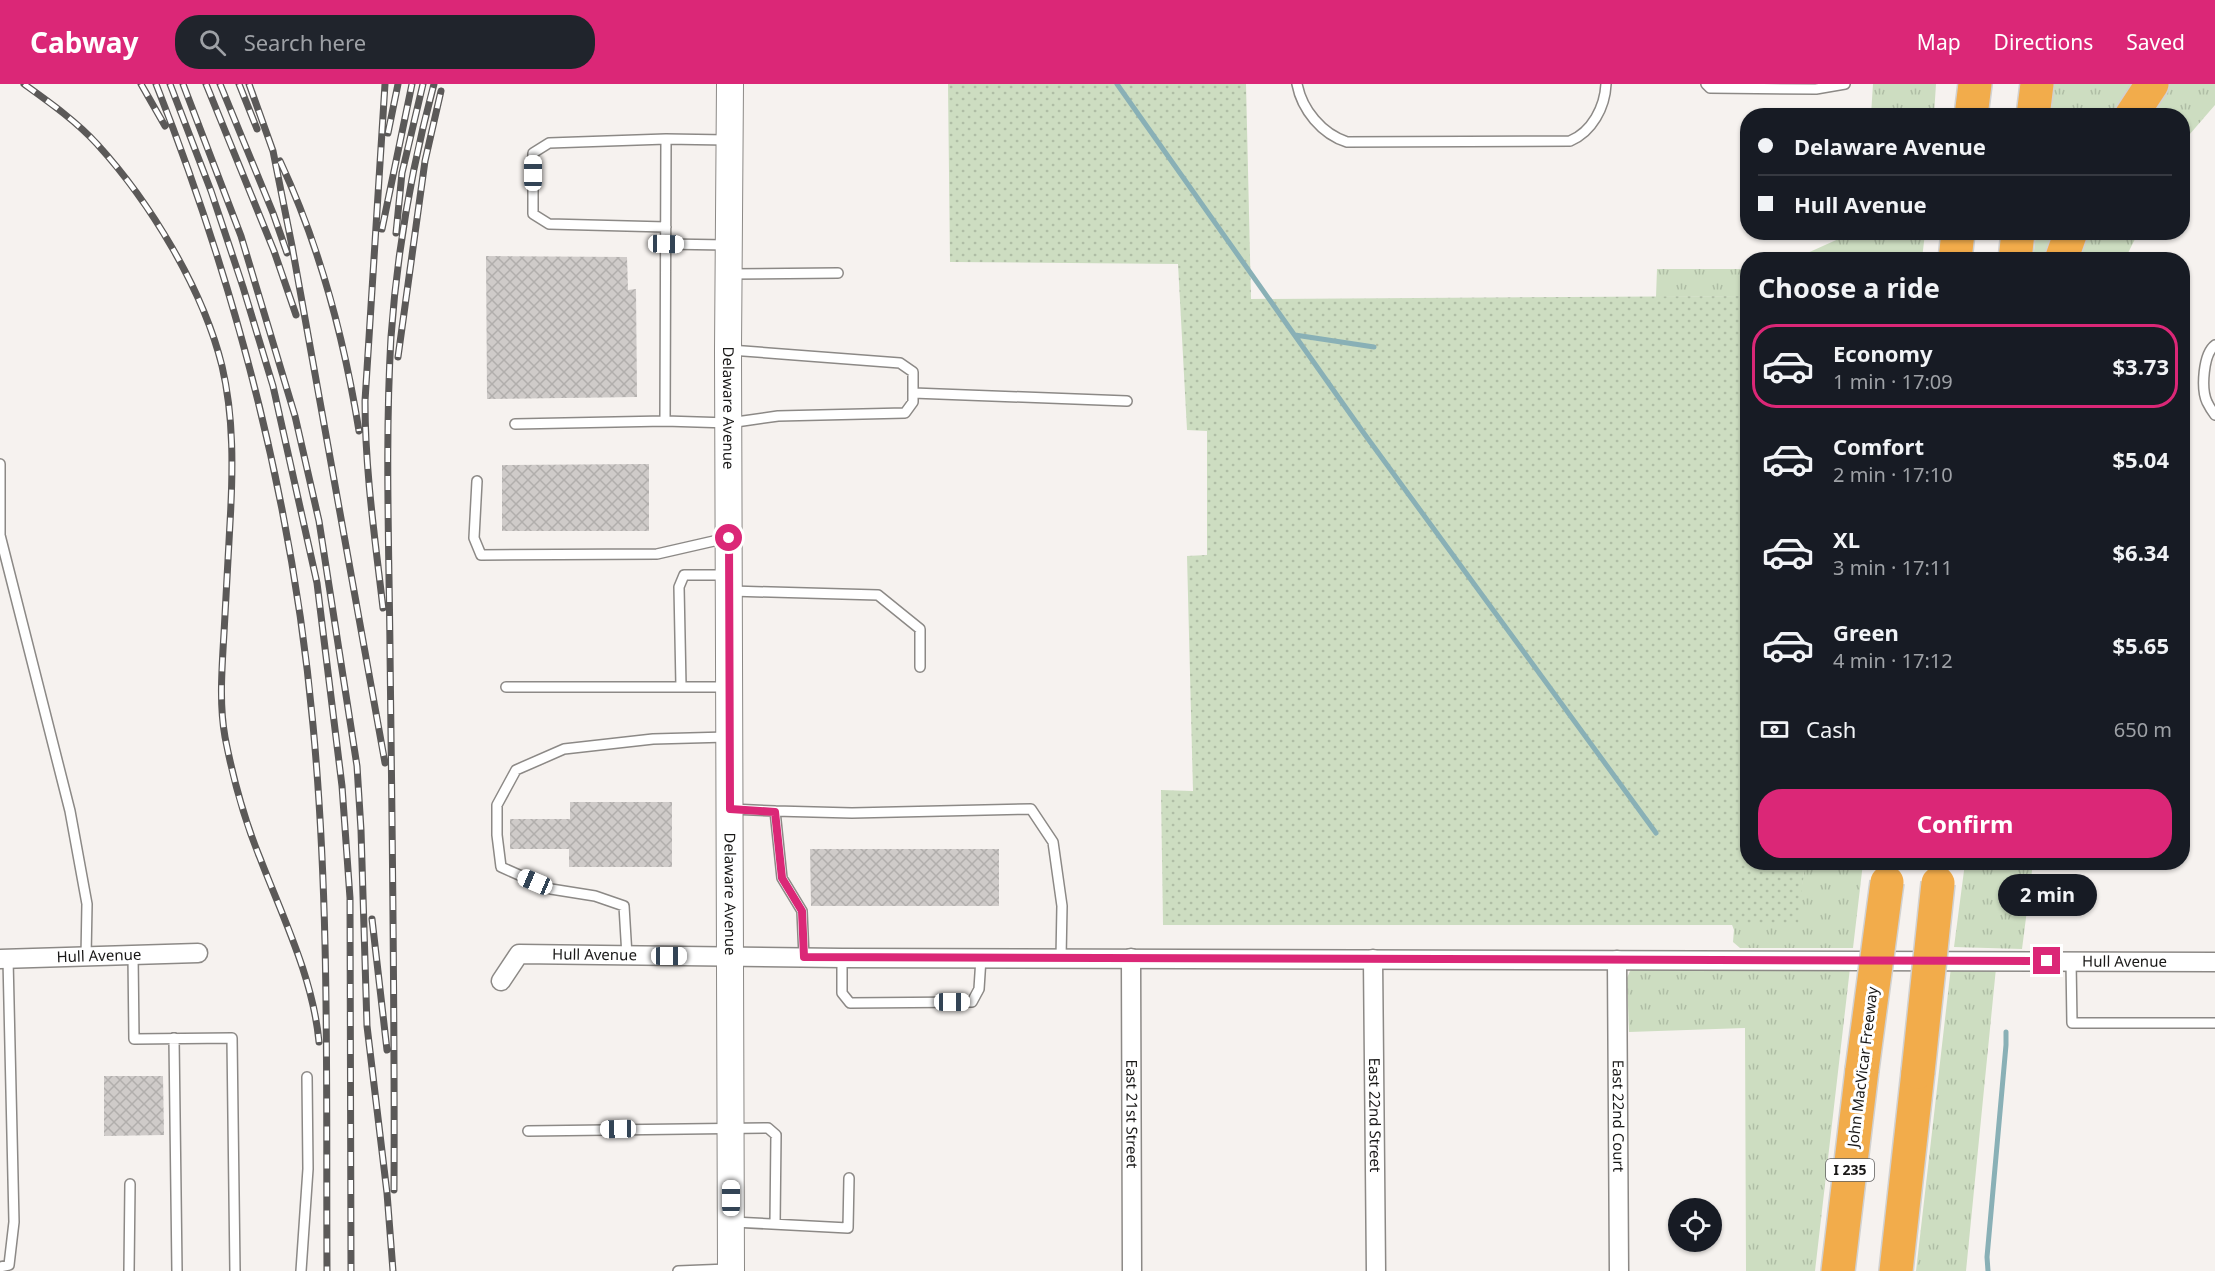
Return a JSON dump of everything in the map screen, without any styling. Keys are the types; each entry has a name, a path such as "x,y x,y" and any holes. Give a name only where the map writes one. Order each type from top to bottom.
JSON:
{"highway":[{"path":"1955,84 1956,108"},
{"path":"1972,108 1975,84"},
{"path":"2034,108 2037,84"},
{"path":"2136,108 2152,84"},
{"name":"John MacVicar Freeway","path":"1838,1271 1888,872"},
{"path":"1896,1271 1939,873"}],"main road":[{"name":"Delaware Avenue","path":"730,84 728,350 731,1270"}],"street":[{"name":"Hull Avenue","path":"4,959 198,953"},
{"name":"Hull Avenue","path":"501,981 519,954 842,958 2215,962"},
{"name":"East 21st Street","path":"1131,958 1132,1271"},
{"name":"East 22nd Street","path":"1373,959 1376,1271"},
{"name":"East 22nd Court","path":"1617,960 1619,1271"}],"lane":[{"path":"1297,84 1316,123 1335,139 1347,142 1570,141 1592,124 1605,99 1606,84"},
{"path":"1706,84 1710,88 1804,89 1845,84"},
{"path":"666,227 549,224 533,214 533,153 549,143 666,139 730,140"},
{"path":"665,421 666,139"},
{"path":"666,244 729,245"},
{"path":"729,274 838,273"},
{"path":"2215,345 2211,348 2203,373 2206,401 2215,415"},
{"path":"515,424 665,421 729,423 778,416 905,413 913,402 913,372 900,363 728,350"},
{"path":"913,393 1127,401"},
{"path":"0,464 0,535 70,812 87,904 86,957"},
{"path":"477,480 474,538 481,555 657,554 729,538"},
{"path":"681,686 679,587 684,575 729,583 878,595 920,629 920,667"},
{"path":"506,687 729,687"},
{"path":"627,956 624,906 595,896 551,888 501,867 497,836 497,805 516,770 564,749 653,739 729,737"},
{"path":"730,809 852,813 1031,809 1053,842 1062,906 1061,958"},
{"path":"775,812 782,878 802,911 804,957"},
{"path":"133,955 134,1039 231,1038 235,1271"},
{"path":"842,958 842,993 850,1003 972,1002 979,989 981,958"},
{"path":"4,959 14,1222 6,1268"},
{"path":"2071,961 2072,1023 2215,1023"},
{"path":"174,1038 177,1271"},
{"path":"301,1271 308,1169 307,1077"},
{"path":"528,1131 768,1128 776,1135 775,1224"},
{"path":"731,1222 848,1228 849,1178"},
{"path":"129,1271 130,1184"},
{"path":"678,1271 731,1270"}],"green space":[{"path":"948,84 1246,84 1251,299 1740,296 1740,870 1804,870 1798,925 1163,925 1161,790 1193,791 1187,556 1207,555 1207,431 1187,430 1178,264 950,262"},
{"path":"1873,84 1936,84 1934,108 1871,108"},
{"path":"2052,84 2135,84 2119,108 2050,108"},
{"path":"2166,84 2215,84 2215,105 2190,134 2190,108 2150,108"},
{"path":"1836,240 1924,240 1923,252 1810,252"},
{"path":"2035,240 2054,240 2050,252 2034,252"},
{"path":"2078,240 2134,240 2128,252 2074,252"},
{"path":"1657,269 1740,269 1740,296 1656,297"},
{"path":"1804,870 1862,870 1853,948 1740,948 1733,942 1734,930 1722,899 1802,885"},
{"path":"1964,870 2032,870 2022,949 1954,947"},
{"path":"1637,967 1850,968 1815,1271 1746,1271 1745,1028 1629,1032 1627,978 1630,971"},
{"path":"1951,967 1996,968 1966,1271 1916,1271"}],"building":[{"path":"486,256 627,257 628,290 636,289 637,397 487,399"},
{"path":"649,464 649,531 502,531 502,465"},
{"path":"570,802 672,802 672,867 569,867 569,849 510,849 510,819 570,819"},
{"path":"810,849 999,849 999,906 811,906"},
{"path":"104,1076 163,1076 164,1135 104,1136"}],"waterway":[{"path":"1117,84 1363,432 1656,833"},
{"path":"1295,335 1374,347"},
{"path":"1988,1271 1987,1257 2006,1032"}],"railway":[{"path":"24,84 62,112 97,144 155,219 202,307 222,366 229,405 232,444 222,685 225,737 235,783 249,828 304,971 316,1018 319,1042"},
{"path":"141,84 165,126"},
{"path":"156,84 212,240 236,319 276,480 304,643 318,793 325,929 327,1271"},
{"path":"170,84 211,191 273,386 317,583 342,786 350,898 351,1271"},
{"path":"183,84 241,236 295,416 319,521 357,766 367,1026 387,1193 393,1271"},
{"path":"206,84 274,251 296,315"},
{"path":"220,84 287,253"},
{"path":"239,84 257,129"},
{"path":"249,84 273,151 385,763"},
{"path":"383,608 369,479 365,401 385,84"},
{"path":"388,133 398,84"},
{"path":"382,229 412,84"},
{"path":"396,233 402,173 423,84"},
{"path":"394,1190 389,376 401,241 412,178 434,84"},
{"path":"398,357 425,161 441,91"},
{"path":"280,161 307,226 329,293 346,362 359,431"},
{"path":"372,919 387,1050"}],"route":[{"path":"729,538 730,809 775,812 782,878 802,911 804,957 2047,961"}]}
